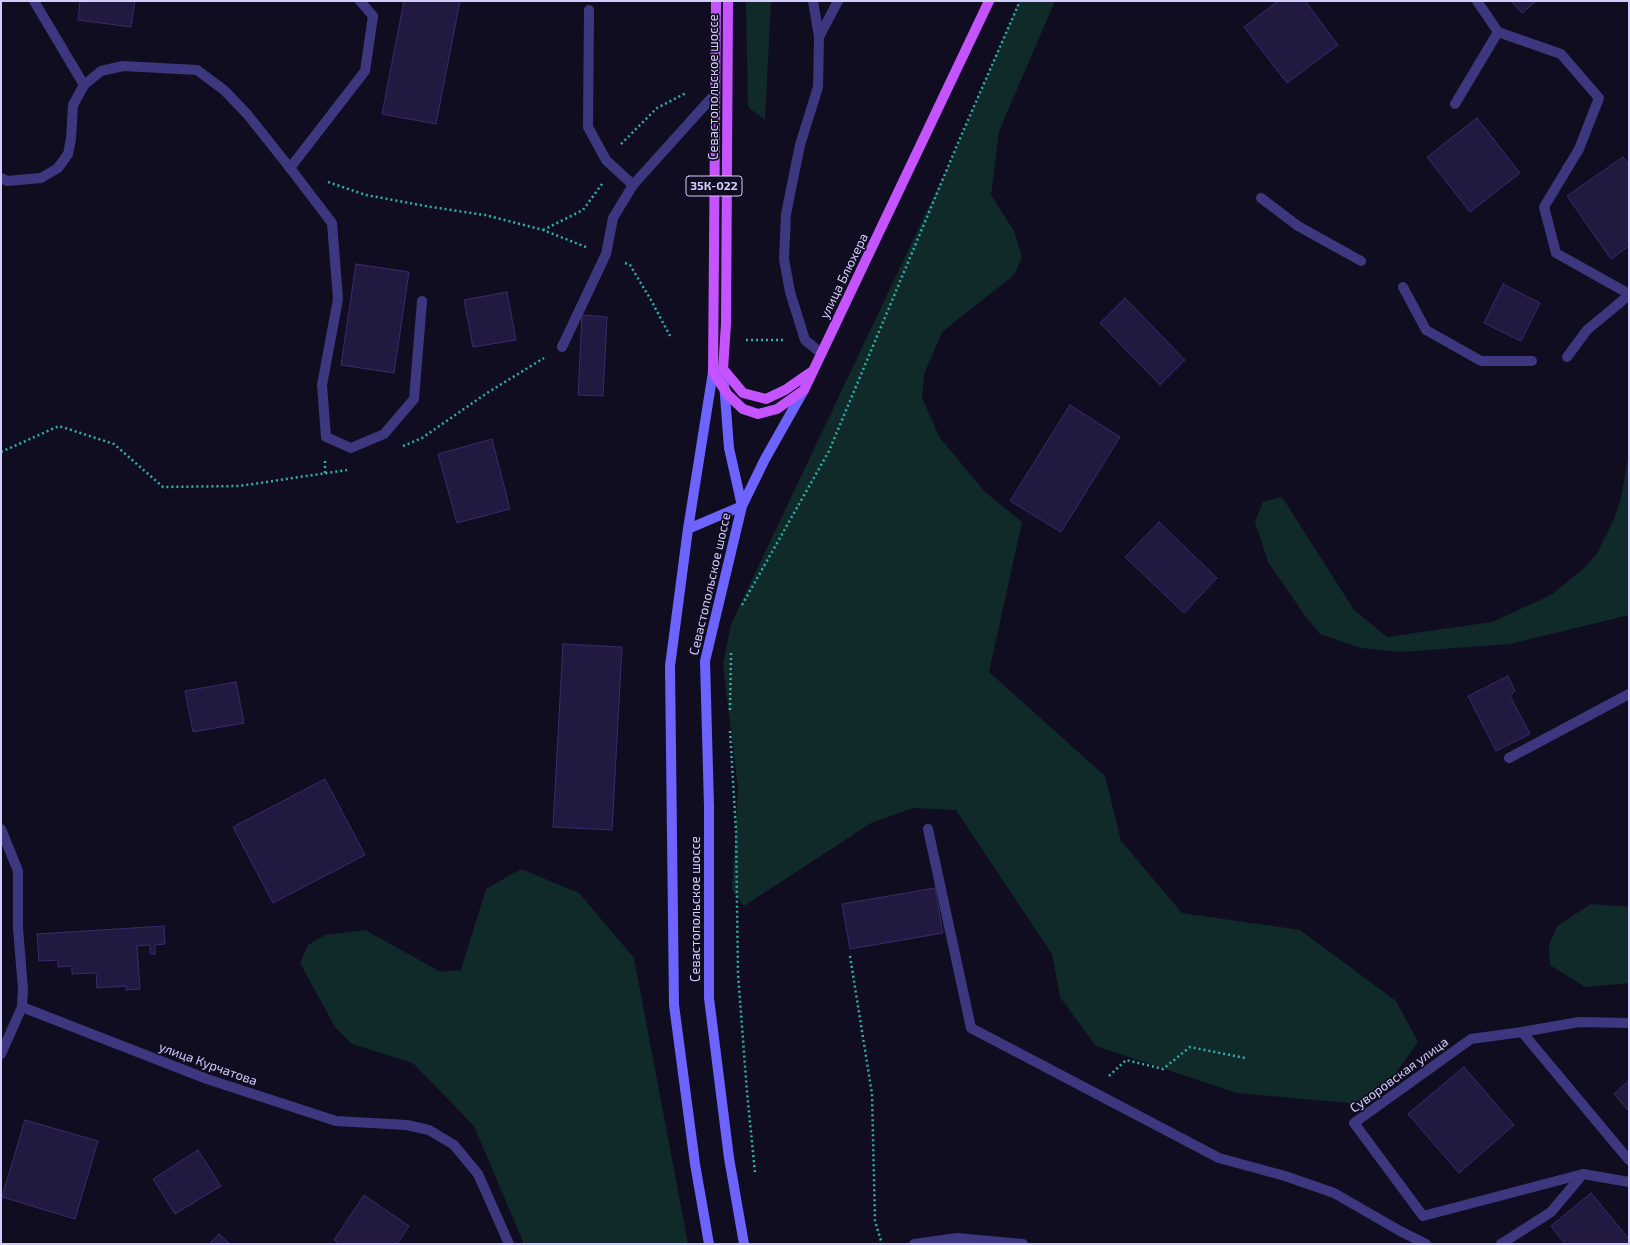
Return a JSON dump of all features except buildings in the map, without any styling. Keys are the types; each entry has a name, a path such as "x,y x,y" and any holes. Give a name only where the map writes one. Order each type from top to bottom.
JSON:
{"main road":[{"name":"Севастопольское шоссе","path":"716,1 715,94 718,371"},
{"name":"Севастопольское шоссе","path":"709,1244 695,1164 674,1005 670,666 688,529 725,341 728,1"},
{"name":"улица Блюхера","path":"742,506 765,459 804,390 989,1"},
{"path":"718,371 743,393 766,399 785,390 813,370"},
{"path":"718,371 724,390 728,395 743,409 758,414 777,409 804,390"},
{"name":"Севастопольское шоссе","path":"724,390 729,448 742,506 705,660 709,806 708,998 729,1158 744,1244"},
{"path":"688,529 742,506"}],"street":[{"path":"34,1 84,84"},
{"path":"290,168 365,71 373,16 360,1"},
{"path":"813,1 819,37 818,87 800,145 786,214 784,258 790,292 805,340 821,353"},
{"path":"819,37 838,1"},
{"path":"1477,1 1498,32 1561,54 1599,98 1579,149 1544,207 1556,253 1629,295 1587,330 1567,357"},
{"path":"590,10 588,128 606,160 633,185"},
{"path":"1455,104 1498,32"},
{"path":"1,178 7,181 41,178 58,168 68,154 71,139 73,105 84,84 101,71 123,66 197,70 224,90 238,104 290,168 332,223 338,299 322,385 326,437 351,448 384,434 414,399 422,301"},
{"path":"562,347 606,254 613,218 633,185 715,94"},
{"path":"1261,198 1298,226 1361,261"},
{"path":"1403,287 1426,330 1481,361 1532,361"},
{"path":"1509,758 1629,694"},
{"path":"1,829 18,871 18,928 23,989 22,1007 1,1054"},
{"path":"928,829 971,1028 1219,1158 1285,1176 1334,1193 1400,1231 1426,1244"},
{"name":"улица Курчатова","path":"22,1007 207,1079 336,1121 407,1125 429,1130 454,1145 478,1174 509,1244"},
{"path":"1629,1023 1579,1022 1522,1032 1629,1160"},
{"name":"Суворовская улица","path":"1522,1032 1471,1039 1354,1123 1423,1216 1583,1174 1629,1182"},
{"path":"1501,1244 1551,1212 1583,1174"},
{"path":"914,1244 956,1238 1023,1244"}],"path":[{"path":"739,610 829,451 958,143 1020,1"},
{"path":"324,180 366,195 485,215 543,230"},
{"path":"725,341 805,340"},
{"path":"402,446 422,438 487,393 562,347"},
{"path":"1,452 59,426 114,444 163,487 239,486 348,470"},
{"path":"730,710 731,648"},
{"path":"730,726 736,831 738,974 747,1092 756,1176"},
{"path":"850,956 872,1094 875,1221 882,1244"},
{"path":"1093,1092 1126,1060 1163,1069 1190,1047 1245,1058"}],"green space":[{"path":"746,1 771,1 765,120 748,107"},
{"path":"1019,1 1055,1 999,131 991,195 1014,231 1022,257 1014,275 942,332 924,374 922,398 940,438 985,492 1022,522 989,672 1105,776 1121,841 1182,913 1300,930 1396,1001 1418,1042 1393,1077 1360,1104 1237,1093 1096,1046 1060,997 1052,954 956,810 913,808 871,823 744,906 732,890 738,788 723,665 731,624 951,160"},
{"path":"1629,452 1629,615 1510,644 1400,652 1361,648 1320,634 1306,617 1268,562 1255,522 1263,502 1282,497 1354,610 1387,637 1492,622 1551,595 1583,569 1596,555 1614,519 1621,499"},
{"path":"521,869 579,893 634,958 688,1244 524,1244 474,1126 413,1063 352,1044 335,1027 300,963 308,945 325,935 365,930 441,972 461,970 486,889"},
{"path":"1591,904 1629,907 1629,983 1585,987 1550,965 1549,945 1557,926"}]}
